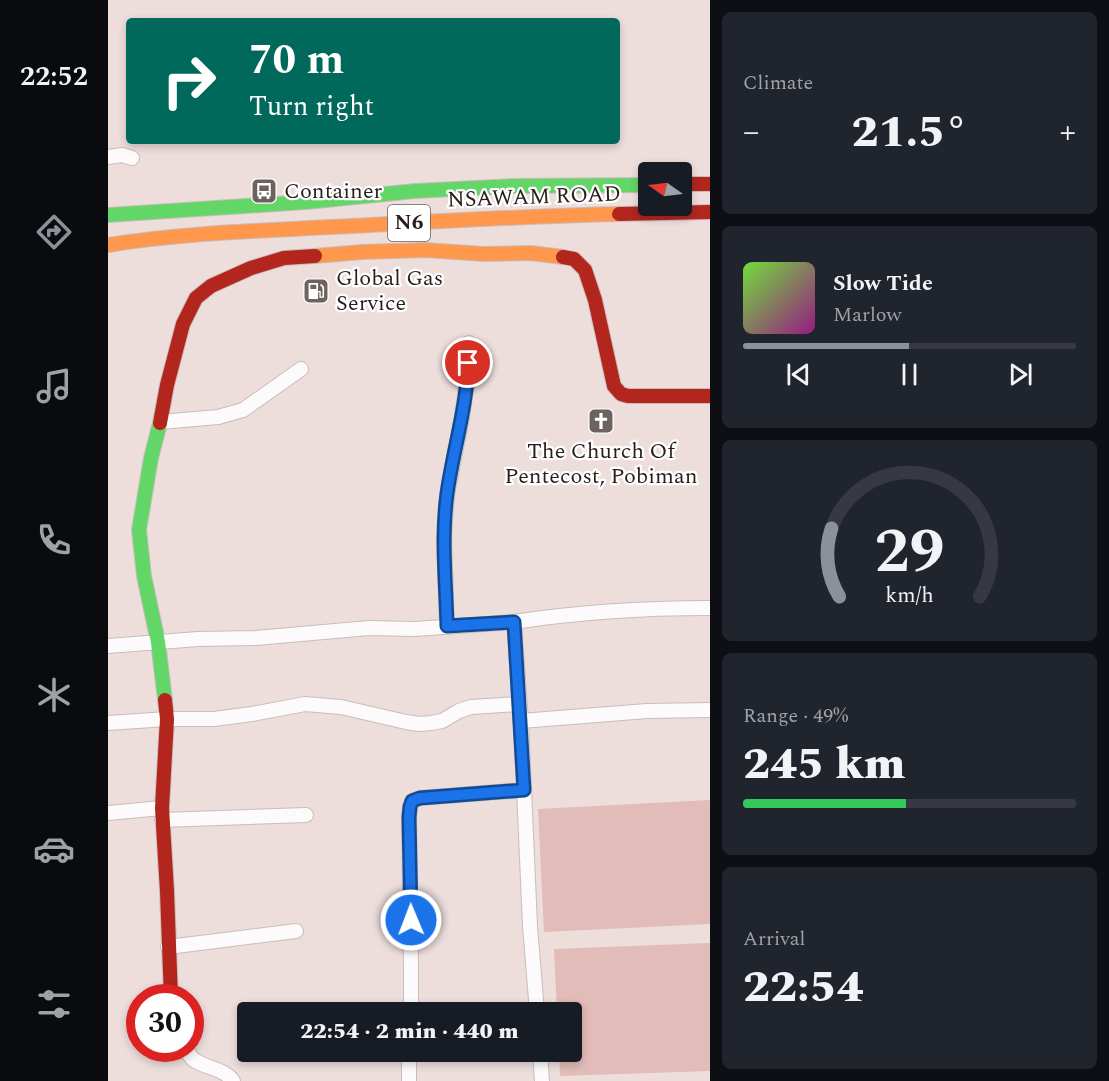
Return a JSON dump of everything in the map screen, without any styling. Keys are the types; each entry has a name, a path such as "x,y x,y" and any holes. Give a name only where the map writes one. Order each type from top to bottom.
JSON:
{"main road":[{"name":"NSAWAM ROAD","path":"108,215 306,202 426,191 514,186 638,184"},
{"name":"NSAWAM ROAD","path":"108,244 138,240 282,244 544,216 710,212"},
{"path":"170,984 162,814 167,719 158,642 144,576 140,530 151,458 167,385 183,324 196,298 211,286 252,268 282,244 362,252 425,250 557,255 574,259 585,270 595,300 614,386 621,394 628,396 710,396"}],"street":[{"path":"108,157 122,155 132,158"},
{"path":"447,626 444,536 447,495 468,382 469,343"},
{"path":"160,422 218,417 243,410 301,369"},
{"path":"108,646 198,639 256,638 369,628 415,629 640,610 710,608"},
{"path":"514,622 536,1002"},
{"path":"108,723 214,719 305,704 341,706 419,724 442,721 471,707 519,704"},
{"path":"521,721 647,711 710,710"},
{"path":"411,1002 409,817 412,801 420,798 524,790"},
{"path":"108,813 306,816"},
{"path":"168,947 296,931"},
{"path":"200,1062 228,1074 233,1081"},
{"path":"409,1062 409,1081"},
{"path":"541,1062 542,1081"}],"shaded area":[{"path":"710,800 710,924 544,932 538,809"},
{"path":"710,943 710,1071 560,1076 559,1062 582,1062 582,1002 557,1002 554,949"}],"traffic: fast":[{"path":"108,215 306,202 415,191 514,186 638,185"},
{"path":"160,423 151,458 139,530 144,576 158,642 165,700"}],"traffic: slow":[{"path":"108,245 247,231 619,214"},
{"path":"315,256 425,250 484,254 531,253 563,257"}],"traffic: jam":[{"path":"692,184 710,184"},
{"path":"619,214 710,212"},
{"path":"160,423 183,324 196,298 211,286 251,268 284,258 315,256"},
{"path":"563,257 574,259 585,270 595,300 614,386 621,394 628,396 710,396"},
{"path":"165,700 167,719 162,808 170,984"}],"place":[{"name":"Container","path":"264,191"},
{"name":"Global Gas Service","path":"316,291"},
{"name":"The Church Of Pentecost, Pobiman","path":"601,421"}],"route":[{"path":"411,920 409,817 412,801 420,798 524,790 514,622 447,626 444,536 447,495 468,382 468,363"}]}
